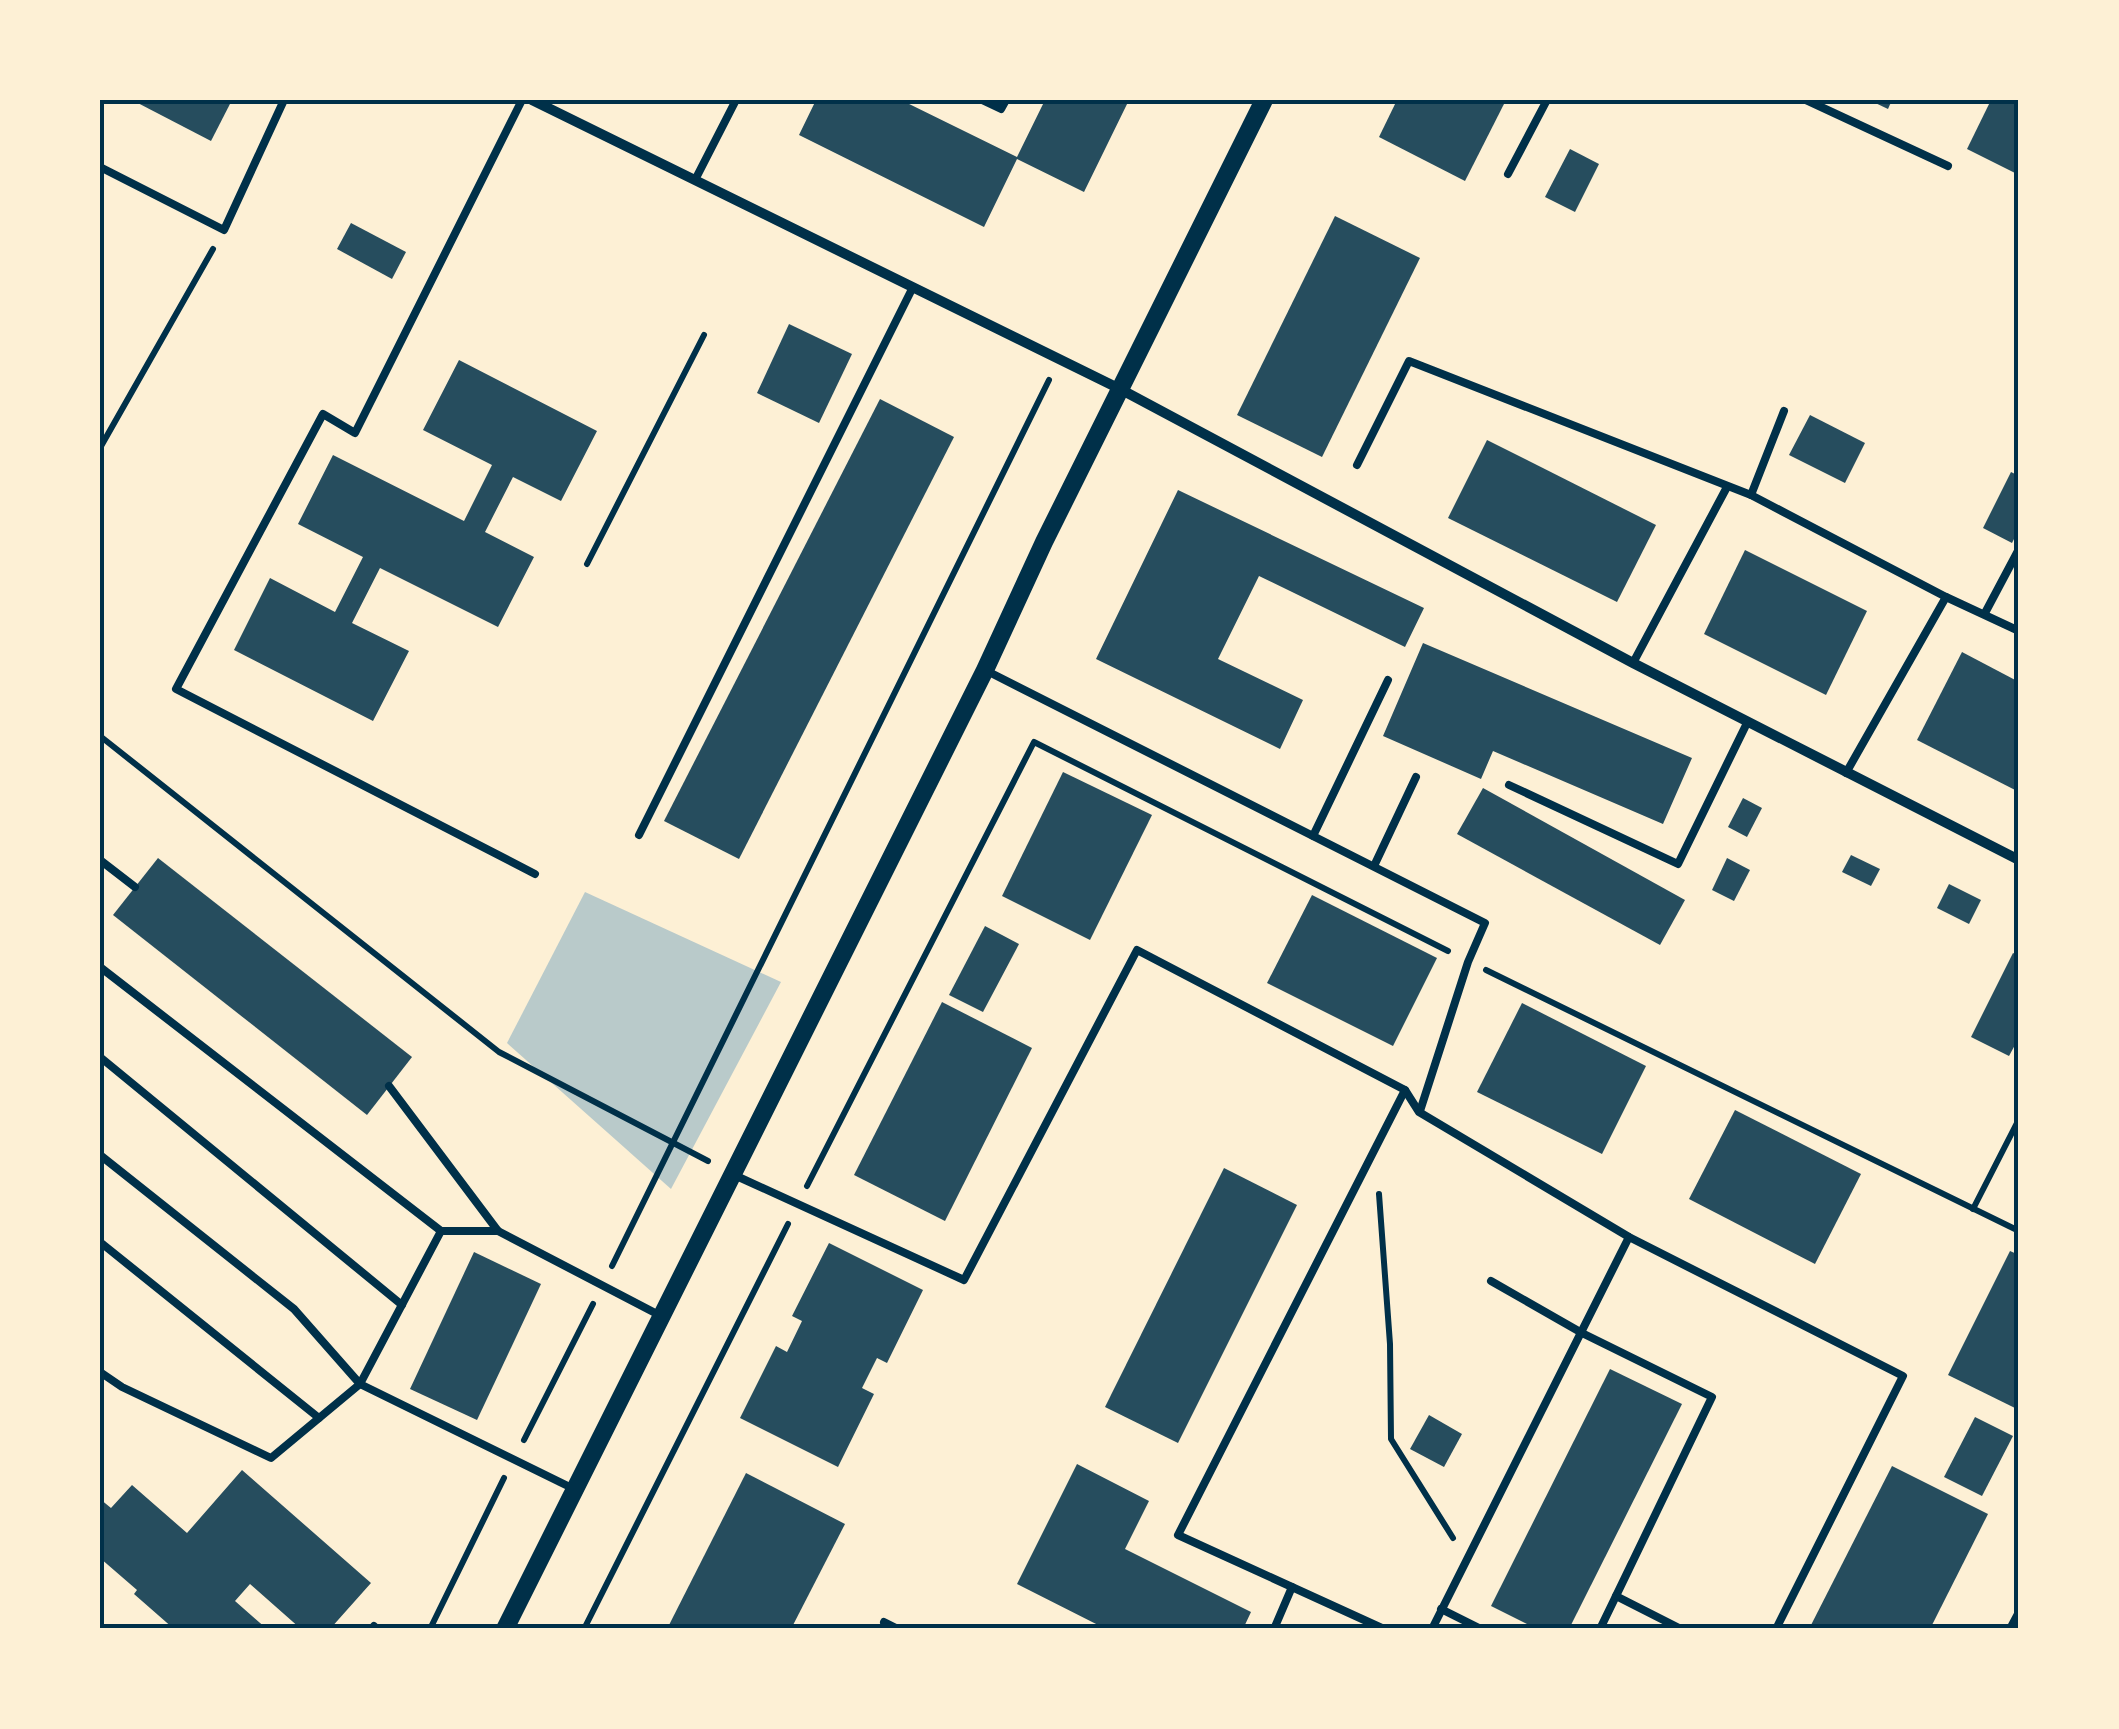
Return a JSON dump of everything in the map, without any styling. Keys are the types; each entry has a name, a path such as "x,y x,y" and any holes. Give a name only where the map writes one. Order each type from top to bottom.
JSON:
{"street":[{"path":"532,100 546,103 1120,389 1633,664 2019,860"},
{"path":"505,1629 985,670 1264,100"},
{"path":"2012,1629 2019,1614"}],"lane":[{"path":"100,167 224,230 284,100"},
{"path":"522,100 354,432 323,414 176,689 535,874"},
{"path":"695,180 736,100"},
{"path":"982,100 1001,109 1006,100"},
{"path":"1508,174 1547,100"},
{"path":"1806,100 1948,166"},
{"path":"638,835 913,287"},
{"path":"1356,465 1409,361 1751,496 2019,631"},
{"path":"1751,496 1784,411"},
{"path":"1633,664 1727,487"},
{"path":"1984,613 2019,549"},
{"path":"1846,773 1946,597"},
{"path":"985,670 1485,923 1468,962 1420,1112"},
{"path":"1313,836 1388,680"},
{"path":"1510,785 1678,864 1747,723"},
{"path":"1374,866 1416,777"},
{"path":"100,860 135,887"},
{"path":"732,1174 964,1280 1137,950 1405,1090 1420,1112 1629,1237 1903,1376 1776,1629"},
{"path":"100,966 441,1231 498,1231"},
{"path":"100,1057 402,1305"},
{"path":"390,1086 498,1231 661,1316"},
{"path":"1384,1629 1178,1535 1405,1090"},
{"path":"100,1155 294,1309 360,1384 574,1489"},
{"path":"100,1372 122,1387 271,1458 360,1384 441,1231"},
{"path":"1432,1629 1629,1237"},
{"path":"100,1242 319,1418"},
{"path":"1492,1281 1582,1333 1712,1398 1600,1629"},
{"path":"1274,1629 1292,1588"},
{"path":"1616,1596 1681,1629"},
{"path":"1441,1609 1481,1629"},
{"path":"884,1622 898,1629"}],"path":[{"path":"100,448 224,230"},
{"path":"587,564 704,335"},
{"path":"430,1629 1059,360"},
{"path":"100,736 499,1052 732,1174"},
{"path":"1034,742 1468,962 2019,1231"},
{"path":"1973,1209 2019,1120"},
{"path":"1376,1148 1390,1344 1391,1439 1467,1560"}],"shaded area":[{"path":"585,892 781,982 671,1189 507,1043"}],"building":[{"path":"132,100 232,100 211,141"},
{"path":"816,100 901,100 1017,157 1045,100 1129,100 1084,192 1017,159 984,227 799,135"},
{"path":"1397,100 1506,100 1465,181 1379,137"},
{"path":"1869,100 1892,100 1888,109"},
{"path":"1991,100 2019,100 2019,175 1967,149"},
{"path":"1570,149 1599,164 1575,212 1545,197"},
{"path":"1335,216 1420,258 1322,457 1237,415"},
{"path":"351,223 406,252 392,279 337,249"},
{"path":"789,324 852,354 819,423 757,393"},
{"path":"459,360 597,431 561,501 513,477 485,532 534,557 498,627 380,568 352,623 409,651 373,721 234,650 270,578 335,612 363,557 298,524 333,455 464,521 492,465 423,430"},
{"path":"880,399 954,437 739,859 664,821"},
{"path":"1810,415 1865,443 1845,483 1789,455"},
{"path":"1487,440 1656,525 1617,602 1448,518"},
{"path":"2011,472 2019,476 2019,529 2012,543 1983,528"},
{"path":"1178,490 1424,608 1405,647 1259,576 1218,659 1303,700 1280,749 1096,659"},
{"path":"1745,550 1867,611 1826,695 1704,634"},
{"path":"1423,643 1692,758 1663,824 1493,751 1481,779 1383,736"},
{"path":"1962,652 2019,682 2019,792 1917,740"},
{"path":"1063,772 1152,815 1090,940 1002,896"},
{"path":"1483,788 1685,900 1660,945 1457,834"},
{"path":"1743,798 1762,808 1747,837 1728,827"},
{"path":"1851,855 1880,869 1871,886 1842,872"},
{"path":"158,858 412,1057 367,1115 113,915"},
{"path":"1727,858 1750,870 1734,901 1712,890"},
{"path":"1949,884 1981,900 1969,924 1937,908"},
{"path":"1312,895 1437,958 1393,1046 1267,983"},
{"path":"985,926 1019,944 983,1012 949,995"},
{"path":"2013,953 2019,956 2019,1047 2015,1045 2009,1056 1971,1037"},
{"path":"942,1002 1032,1048 945,1221 854,1175"},
{"path":"1522,1003 1646,1066 1602,1154 1477,1092"},
{"path":"1735,1110 1861,1174 1815,1264 1689,1199"},
{"path":"1224,1168 1297,1205 1178,1443 1105,1407"},
{"path":"829,1243 923,1290 887,1363 877,1358 862,1388 874,1394 838,1467 740,1418 776,1346 787,1352 802,1321 792,1316"},
{"path":"2010,1251 2019,1255 2019,1410 1948,1375"},
{"path":"474,1252 541,1284 477,1420 410,1389"},
{"path":"1610,1369 1682,1404 1569,1629 1537,1629 1491,1606"},
{"path":"1429,1415 1462,1434 1444,1467 1410,1449"},
{"path":"1975,1417 2013,1436 1982,1496 1944,1477"},
{"path":"1077,1464 1149,1501 1125,1549 1251,1612 1243,1629 1106,1629 1017,1584"},
{"path":"1892,1466 1988,1514 1930,1629 1809,1629"},
{"path":"242,1470 371,1583 330,1629 301,1629 250,1584 235,1601 267,1629 174,1629 100,1558 100,1499 111,1508 132,1485 187,1533"},
{"path":"746,1473 845,1524 791,1629 667,1629"}]}
